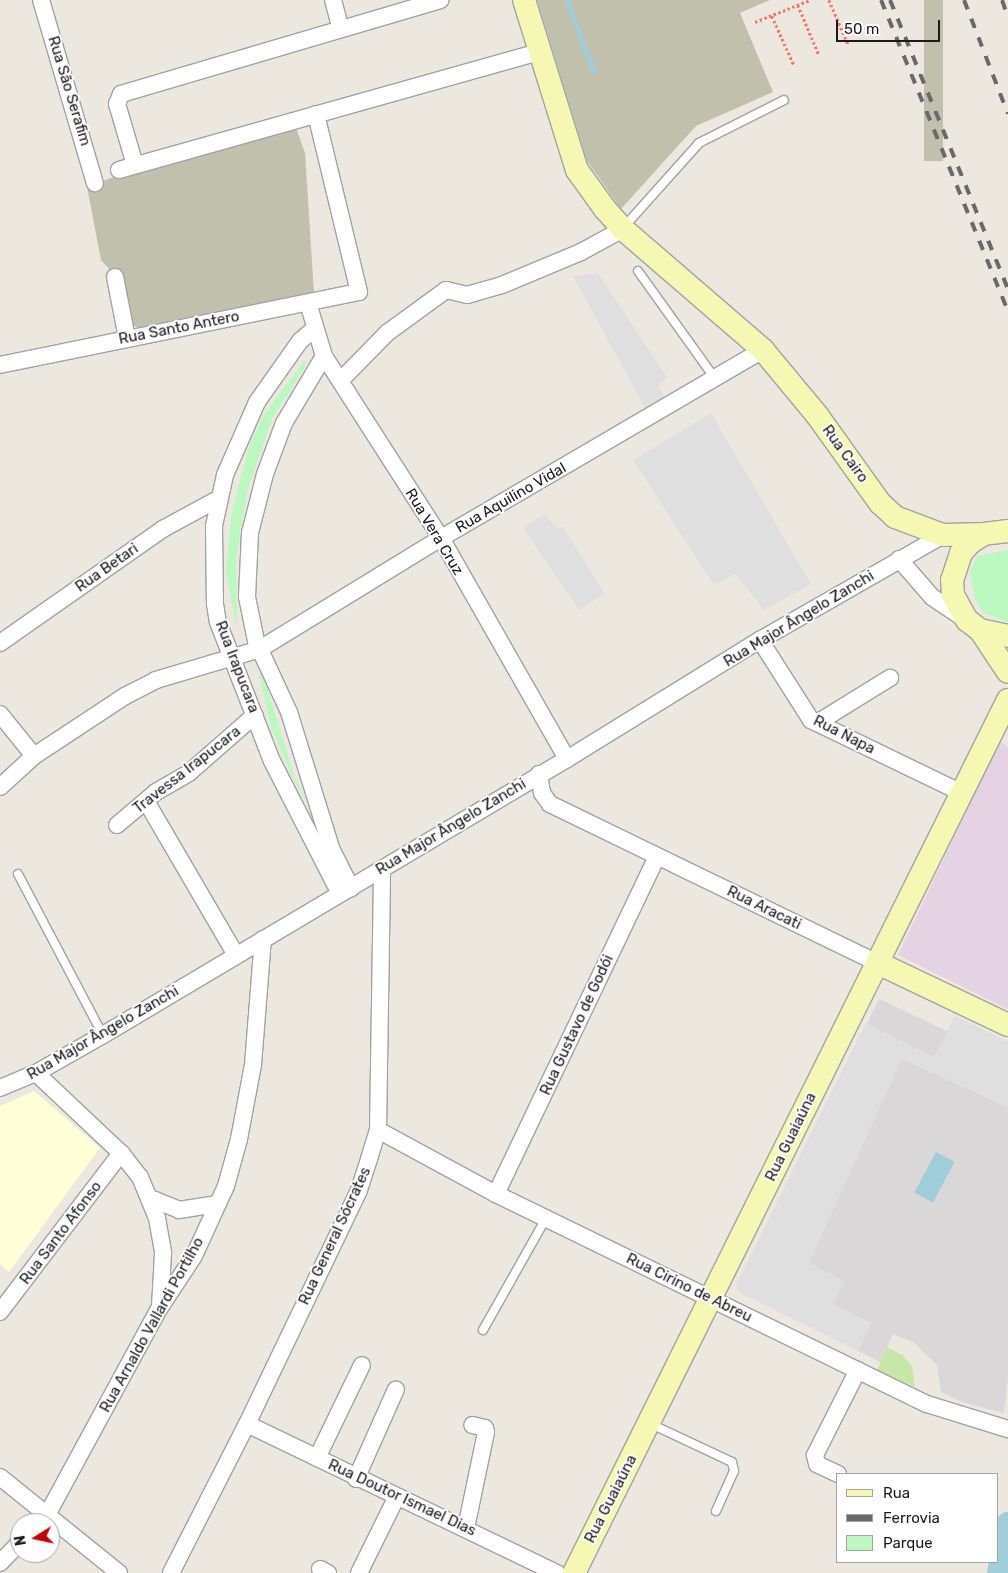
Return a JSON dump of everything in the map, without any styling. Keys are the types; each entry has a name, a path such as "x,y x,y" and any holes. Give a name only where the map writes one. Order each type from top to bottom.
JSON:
{"street":[{"path":"333,0 340,27"},
{"path":"135,165 117,104 121,94 340,27 440,0"},
{"name":"Rua Cairo","path":"524,0 577,170 590,190 622,228 763,350 817,414 880,503 895,517 943,535"},
{"name":"Rua São Serafim","path":"44,1 95,183"},
{"path":"119,170 540,51"},
{"name":"Rua Santo Antero","path":"0,365 359,292 316,114"},
{"path":"341,380 387,333 446,290 467,295 502,285 581,252 622,228"},
{"path":"115,277 127,338"},
{"name":"Rua Vera Cruz","path":"308,303 314,329 324,356 441,538 567,759"},
{"name":"Rua Irapucara","path":"314,329 300,341 257,402 242,431 218,499 213,549 215,604 218,622 234,657 272,761 346,891"},
{"name":"Rua Aquilino Vidal","path":"0,787 34,756 86,719 156,680 260,649 441,538 763,350"},
{"name":"Rua Irapucara","path":"324,356 284,423 265,474 250,533 247,597 260,649 289,712 346,891"},
{"name":"Rua Betari","path":"0,642 163,529 218,499"},
{"name":"Rua Major Ângelo Zanchi","path":"0,1088 36,1073 103,1035 567,759 760,640 899,559 943,535 984,534 1008,531"},
{"path":"984,534 961,553 953,573 953,595 973,625 1001,658 1008,672"},
{"path":"899,559 932,597 973,625 1008,636"},
{"name":"Rua Napa","path":"760,640 804,713 817,724 962,793"},
{"path":"817,724 890,678"},
{"name":"Rua Guaiaúna","path":"574,1573 1008,700"},
{"path":"0,714 34,756"},
{"name":"Travessa Irapucara","path":"117,825 146,801 190,772 256,715"},
{"name":"Rua Aracati","path":"539,774 542,793 550,804 1008,1025"},
{"path":"146,801 236,955"},
{"name":"Rua Gustavo de Godói","path":"496,1194 657,856"},
{"name":"Rua General Sócrates","path":"171,1573 247,1424 359,1190 378,1130 382,870"},
{"name":"Rua Arnaldo Vallardi Portilho","path":"46,1513 160,1309 194,1256 216,1204 226,1186 243,1121 253,1065 263,939"},
{"path":"36,1073 121,1153 140,1177 157,1218 163,1253 160,1309"},
{"name":"Rua Cirino de Abreu","path":"378,1130 496,1194 927,1404 1008,1429"},
{"name":"Rua Santo Afonso","path":"0,1312 121,1153"},
{"path":"150,1198 179,1210 216,1204"},
{"path":"317,1458 362,1365"},
{"path":"836,1473 818,1464 815,1455 858,1370"},
{"path":"356,1479 396,1389"},
{"name":"Rua Doutor Ismael Dias","path":"247,1424 356,1479 466,1528 557,1573"},
{"path":"466,1528 486,1432 483,1428 472,1424"},
{"path":"0,1477 37,1513"},
{"path":"358,1573 396,1498"},
{"path":"60,1531 119,1573"},
{"path":"0,1563 10,1552"}],"lane":[{"path":"622,228 699,143 784,100"},
{"path":"638,272 714,377"},
{"path":"18,874 103,1035"},
{"path":"483,1330 546,1218"},
{"path":"649,1423 732,1462 734,1471 716,1510"}],"path":[{"path":"755,22 810,0"},
{"path":"828,0 848,44"},
{"path":"798,5 820,55"},
{"path":"772,16 794,65"}],"shaded area":[{"path":"537,0 770,0 740,13 773,92 696,126 621,209 587,161"},
{"path":"924,0 943,0 943,161 924,161"},
{"path":"295,125 305,153 314,293 138,328 130,324 119,280 101,260 87,187 114,177"},
{"path":"598,273 667,377 658,387 665,398 646,410 573,276"},
{"path":"711,413 811,584 764,610 735,574 714,585 633,460"},
{"path":"544,514 557,528 563,527 605,594 579,610 523,528"},
{"path":"1000,741 1008,747 1008,1009 898,955"},
{"path":"879,999 947,1031 955,1016 1008,1042 1008,1377 1004,1413 962,1402 941,1392 937,1365 913,1342 893,1334 880,1362 737,1288"},
{"path":"955,1016 1008,1042 1008,1108 902,1059 809,1263 845,1281 833,1304 872,1323 858,1351 739,1292 736,1285 866,1023 934,1057"},
{"path":"34,1091 100,1148 9,1272 0,1264 0,1106"}],"green space":[{"path":"305,360 305,367 272,419 247,492 236,559 237,630 226,572 231,519 237,492 250,444 265,413"},
{"path":"1008,550 1008,622 983,613 975,599 970,572 977,556"},
{"path":"262,671 295,778 310,807 295,783 271,727 259,674"},
{"path":"887,1347 902,1355 912,1366 915,1387 877,1370"}],"water":[{"path":"936,1152 955,1162 933,1202 914,1193"}],"waterway":[{"path":"567,0 594,72"},
{"path":"999,1573 1008,1524"}],"railway":[{"path":"881,0 1008,311"},
{"path":"890,0 1008,289"},
{"path":"964,0 1008,114"},
{"path":"1002,0 1008,17"}]}
